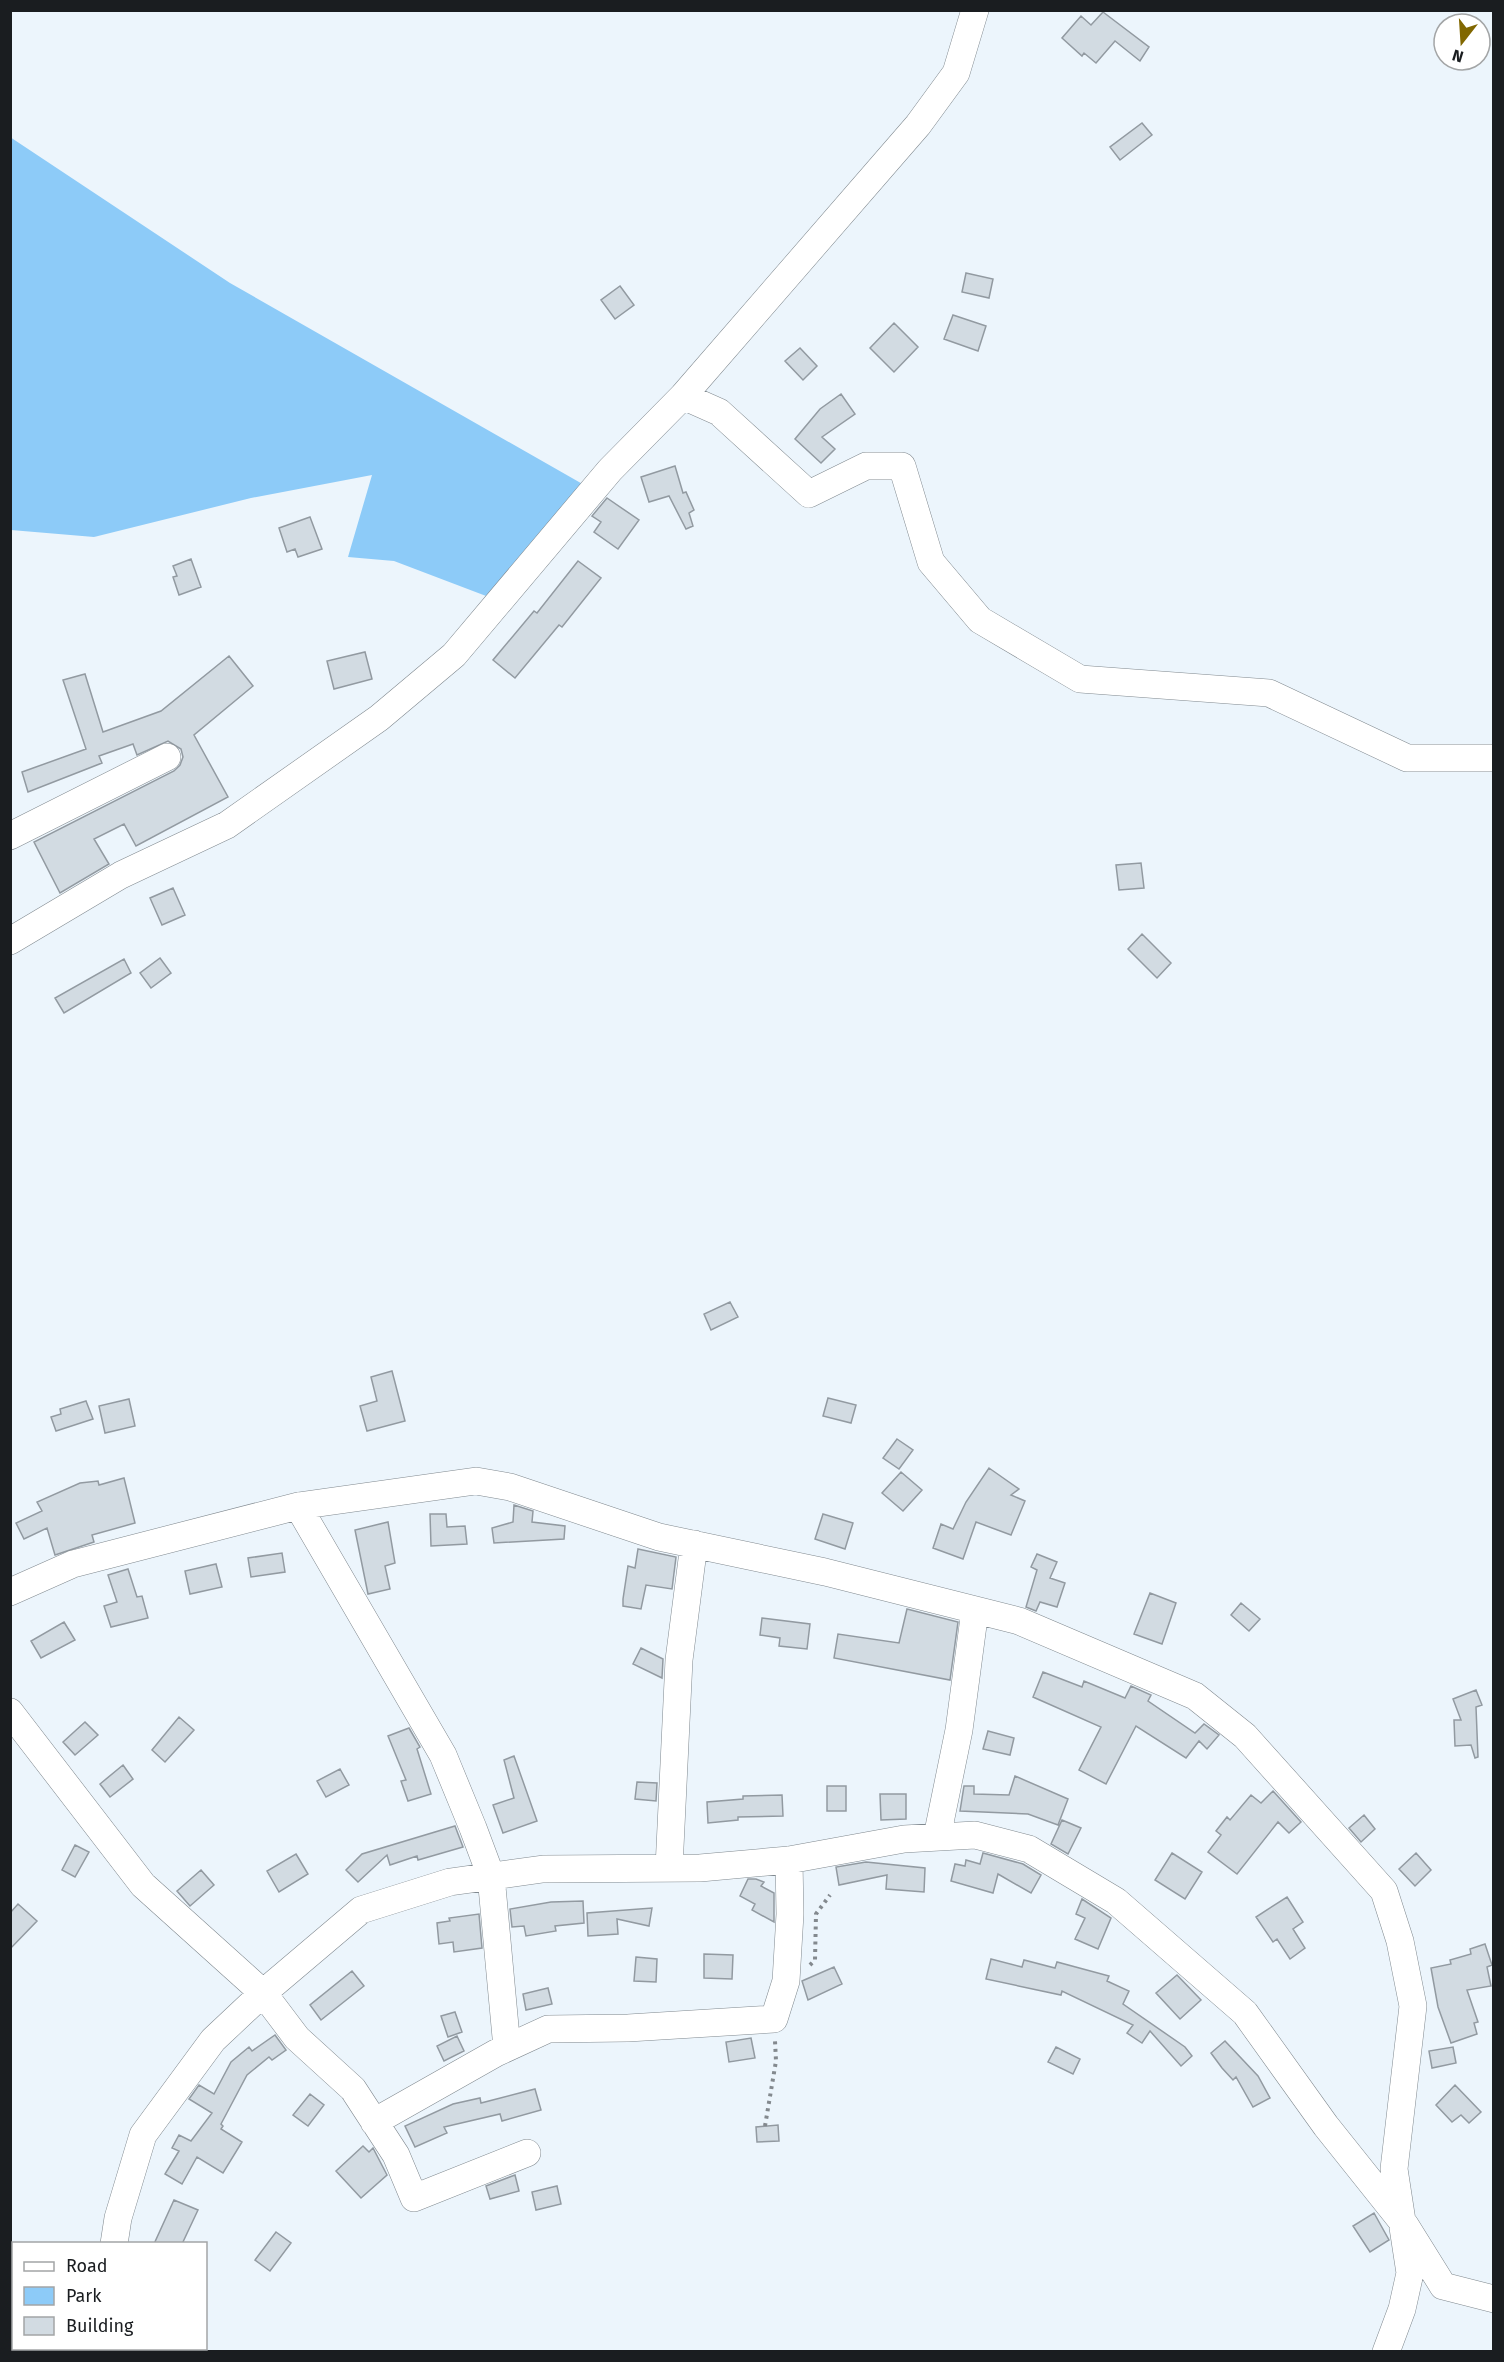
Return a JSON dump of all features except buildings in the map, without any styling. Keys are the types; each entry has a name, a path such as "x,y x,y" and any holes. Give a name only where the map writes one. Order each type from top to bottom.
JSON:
{"street":[{"path":"10,941 121,875 228,825 379,718 454,655 610,470 683,396 918,125 956,73 975,10"},
{"path":"683,396 719,412 809,494 866,466 902,466 931,562 980,620 1080,679 1269,693 1407,758 1494,758"},
{"path":"10,836 167,757"},
{"path":"10,1592 73,1564 298,1506 476,1481 510,1487 659,1537 825,1572 1019,1621 1195,1696 1245,1736 1384,1891 1400,1941 1413,2006 1394,2169 1405,2225 1410,2273 1402,2309 1386,2352"},
{"path":"298,1506 443,1755 491,1876 507,2048"},
{"path":"669,1868 679,1660 694,1544"},
{"path":"937,1837 959,1730 975,1610"},
{"path":"10,1712 143,1885 263,1993 297,2038 353,2089 396,2155 414,2198 527,2153"},
{"path":"114,2242 117,2218 143,2135 213,2040 263,1993 361,1910 450,1882 543,1869 669,1868 789,1860 904,1839 975,1835 1029,1849 1116,1901 1245,2013 1326,2126 1405,2225 1443,2286 1494,2299"},
{"path":"374,2122 507,2048 548,2029 628,2028 774,2019 786,1981 790,1914 789,1860"}],"path":[{"path":"765,2126 777,2061 774,2019"}],"green space":[{"path":"10,137 230,283 586,486 494,599 394,561 348,557 372,475 251,498 94,537 11,530"}]}
